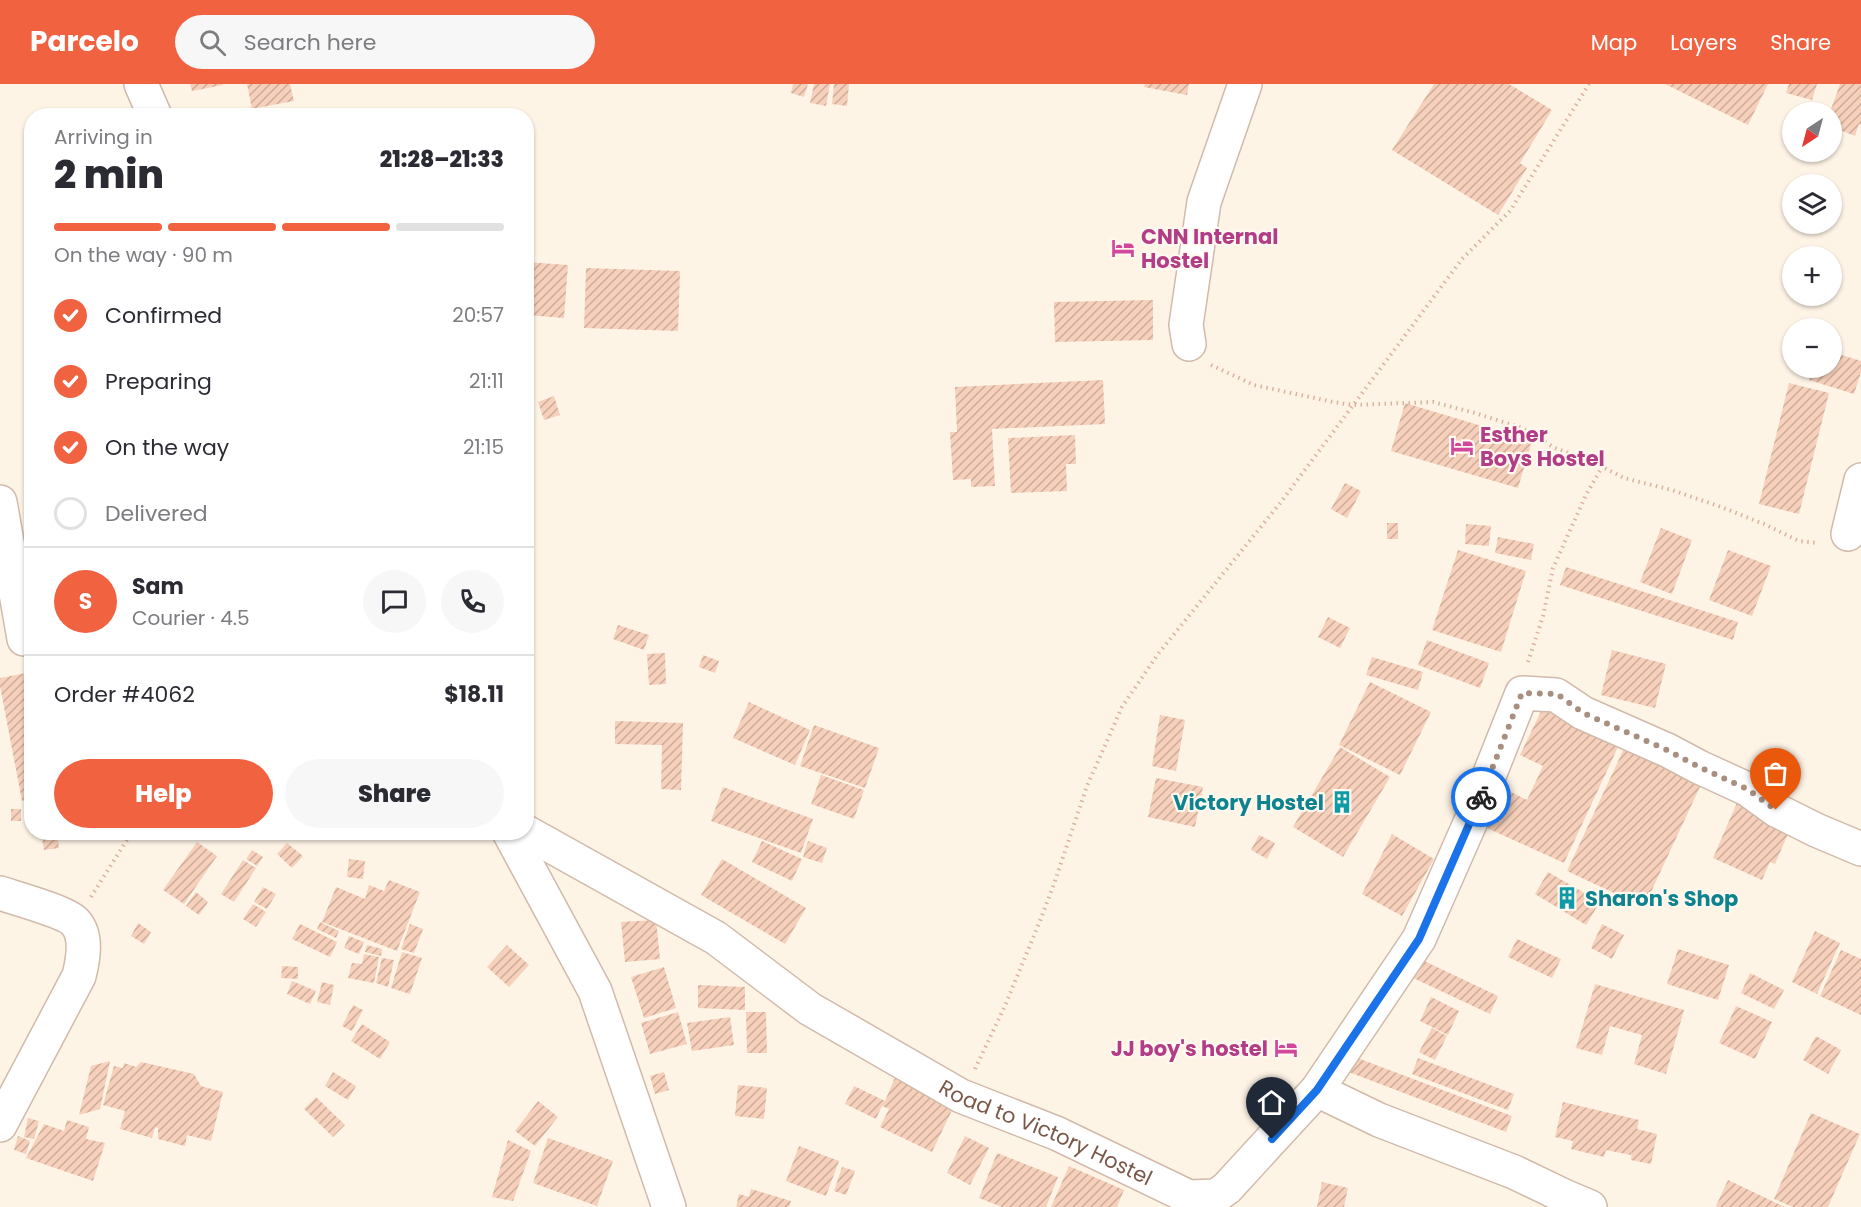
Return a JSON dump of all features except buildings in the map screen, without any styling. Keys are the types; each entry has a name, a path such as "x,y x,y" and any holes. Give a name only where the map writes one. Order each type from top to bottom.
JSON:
{"street":[{"path":"141,84 152,108"},
{"path":"1189,344 1186,325 1203,202 1245,84"},
{"path":"1848,534 1861,480"},
{"path":"0,502 24,639"},
{"path":"1522,693 1557,694 1583,713 1747,789 1776,810 1861,849"},
{"name":"Road to Victory Hostel","path":"534,836 716,938 810,1009 961,1096 1056,1133 1189,1197 1216,1196 1227,1188 1317,1090 1419,939 1471,821 1522,693"},
{"path":"513,840 596,991 669,1207"},
{"path":"0,893 58,913 75,922 85,951 79,976 0,1125"},
{"path":"1317,1090 1379,1120 1514,1172 1590,1207"}],"path":[{"path":"961,1096 1004,1008 1054,884 1087,786 1122,707 1158,654 1281,502 1462,259 1510,211 1589,84"},
{"path":"1189,344 1210,365 1254,385 1353,405 1433,402 1522,428 1555,448 1591,461 1624,478 1672,490 1721,507 1800,541 1832,545 1848,534"},
{"path":"1522,693 1525,670 1543,616 1553,568 1581,505 1602,467"},
{"path":"75,922 127,840"}],"way so far":[{"path":"1481,797 1522,693 1557,694 1583,713 1747,789 1776,810"}],"place":[{"name":"CNN Internal Hostel","path":"1123,248"},
{"name":"Esther Boys Hostel","path":"1462,446"},
{"name":"Victory Hostel","path":"1342,802"},
{"name":"Sharon's Shop","path":"1567,898"},
{"name":"JJ boy's hostel","path":"1286,1048"}],"route":[{"path":"1272,1139 1317,1090 1419,939 1481,797"}]}
